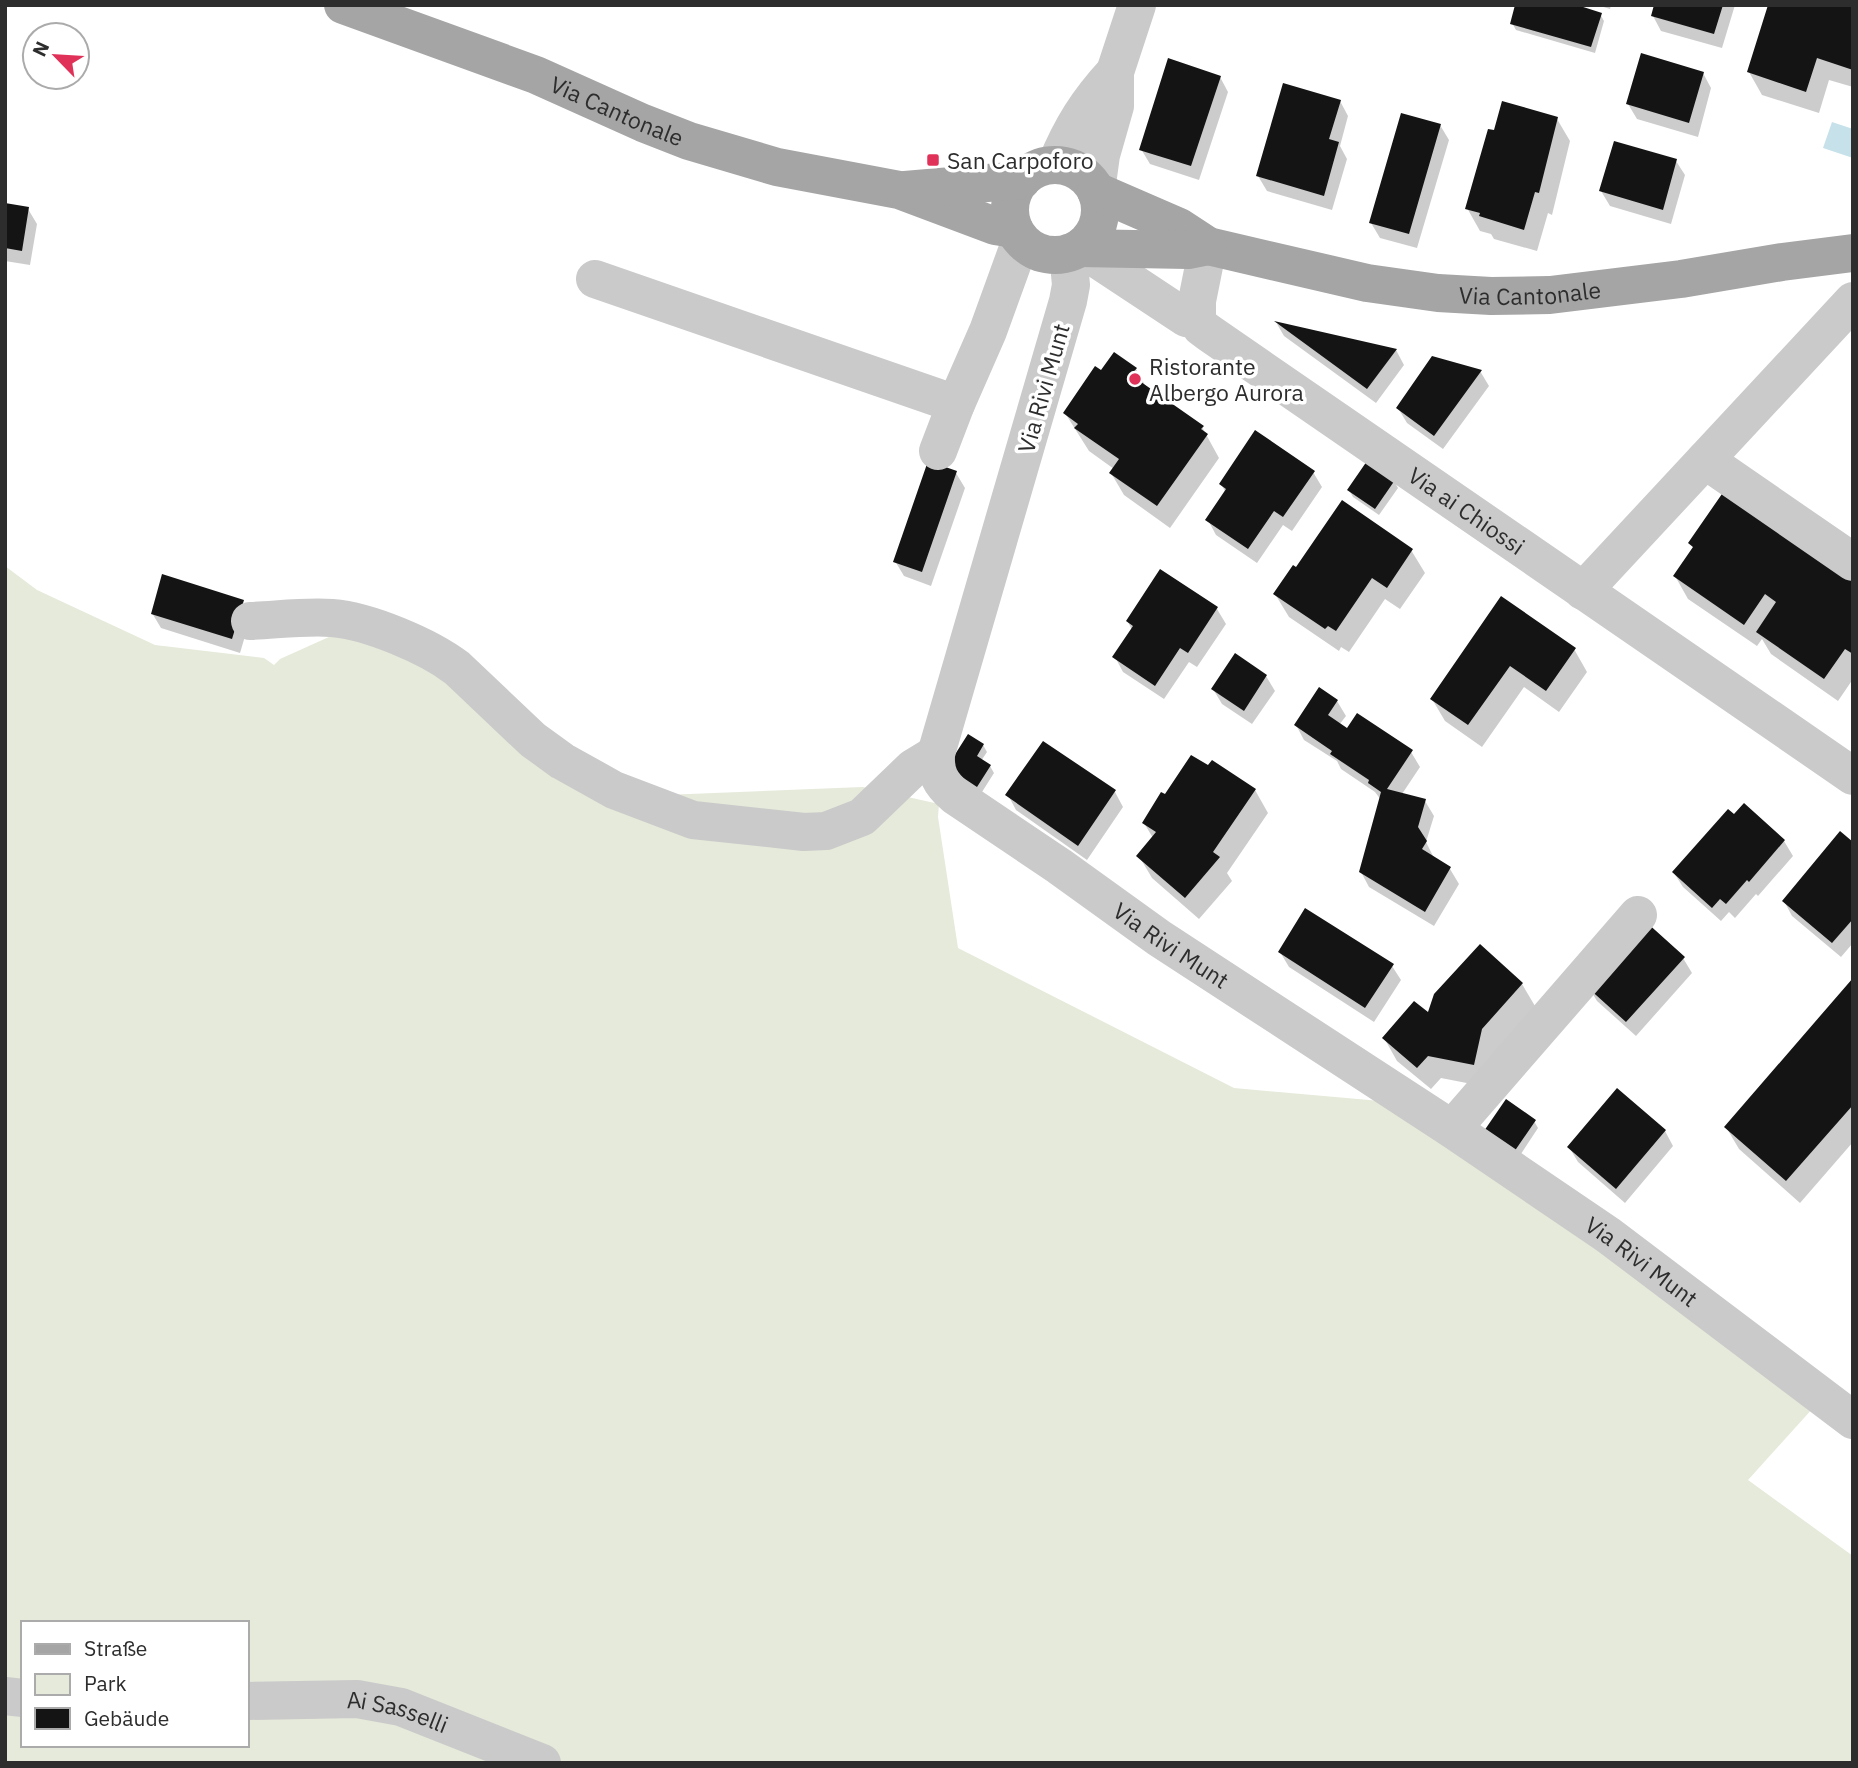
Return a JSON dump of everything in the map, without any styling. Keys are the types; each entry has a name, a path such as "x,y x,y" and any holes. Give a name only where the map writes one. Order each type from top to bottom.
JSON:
{"main road":[{"name":"Via Cantonale","path":"343,5 536,75 689,141 777,167 899,190 1018,234"},
{"path":"1056,165 1080,172 1096,191 1100,204 1096,229 1074,251 1056,255 1031,248 1018,234 1011,204 1014,191 1021,180 1043,167 1056,165"},
{"name":"Via Cantonale","path":"899,190 1021,180"},
{"name":"Via Cantonale","path":"1096,191 1179,227 1208,246 1405,290 1491,296 1550,295 1853,253"},
{"name":"Via Cantonale","path":"1074,251 1188,250 1208,246"}],"street":[{"path":"1096,191 1101,155 1115,106 1115,72 1137,5"},
{"path":"1056,165 1065,143 1091,98 1115,72"},
{"path":"938,451 988,331 1018,234"},
{"path":"1197,320 1197,301 1208,246"},
{"name":"Via ai Chiossi","path":"1074,251 1186,318 1197,320 1209,333 1853,776"},
{"name":"Via Rivi Munt","path":"1074,251 1068,301 936,754 938,776 942,783 955,796 1214,975 1452,1129 1608,1235 1853,1420"},
{"path":"595,279 956,404"},
{"path":"1583,591 1853,300"},
{"path":"1705,460 1853,562"},
{"path":"250,621 331,618 355,622 414,643 444,658 457,668 525,733 562,761 614,790 693,820 790,831 826,831 862,817 913,768 936,754"},
{"path":"1452,1129 1638,915"},
{"name":"Ai Sasselli","path":"248,1701 357,1699 379,1703 424,1715 542,1763"}],"green space":[{"path":"5,566 37,590 155,645 264,658 274,665 280,659 360,623 615,797 863,787 939,804 938,817 958,948 1234,1088 1414,1104 1823,1397 1748,1480 1853,1556 1853,1763 5,1763"}],"water":[{"path":"1832,122 1853,129 1853,158 1823,148"}],"building":[{"path":"1515,5 1577,5 1602,13 1591,47 1510,24"},
{"path":"1654,5 1723,5 1714,34 1651,16"},
{"path":"1768,5 1853,5 1853,70 1817,58 1806,92 1747,72"},
{"path":"1641,53 1704,72 1689,123 1626,104"},
{"path":"1168,58 1221,76 1191,166 1139,150"},
{"path":"1283,83 1341,100 1329,139 1339,142 1324,196 1256,176"},
{"path":"1502,101 1558,117 1539,193 1535,192 1524,230 1465,209 1488,129 1494,130"},
{"path":"1401,113 1441,124 1409,234 1369,223"},
{"path":"1614,141 1677,159 1663,210 1599,191"},
{"path":"5,203 29,207 22,251 5,248"},
{"path":"1274,321 1397,349 1367,389"},
{"path":"1114,352 1137,368 1131,375 1204,426 1201,429 1208,434 1157,506 1109,473 1119,459 1074,428 1078,424 1063,413 1095,366 1101,370"},
{"path":"1432,356 1482,370 1434,436 1396,408"},
{"path":"1255,430 1315,471 1283,517 1274,511 1248,549 1205,520 1226,489 1219,484"},
{"path":"928,461 957,471 922,572 893,562"},
{"path":"1367,461 1395,480 1375,509 1347,490"},
{"path":"1724,491 1853,580 1853,654 1845,649 1824,679 1756,632 1776,602 1765,594 1744,625 1673,576 1693,547 1688,543"},
{"path":"1342,500 1413,549 1387,588 1372,578 1336,631 1328,626 1325,629 1273,594 1293,565 1296,567"},
{"path":"1160,569 1218,607 1188,653 1180,648 1155,686 1112,657 1133,626 1126,621"},
{"path":"162,574 244,600 232,639 151,614"},
{"path":"1501,596 1576,648 1546,691 1510,666 1468,725 1430,699"},
{"path":"1235,653 1267,675 1244,711 1211,689"},
{"path":"1319,687 1338,700 1328,715 1347,728 1357,713 1413,750 1387,789 1426,799 1418,827 1427,841 1422,849 1451,867 1425,912 1359,872 1381,792 1368,783 1369,780 1330,754 1332,751 1294,725"},
{"path":"968,734 984,744 977,756 991,765 977,787 947,767"},
{"path":"1043,741 1116,790 1078,846 1005,795"},
{"path":"1191,755 1208,765 1212,760 1256,789 1213,852 1220,857 1185,898 1136,856 1156,832 1142,823 1161,792 1165,794"},
{"path":"1744,803 1785,840 1726,904 1720,899 1712,908 1672,872 1728,809 1734,814"},
{"path":"1840,831 1853,842 1853,919 1832,943 1782,901"},
{"path":"1305,908 1394,964 1365,1008 1278,952"},
{"path":"1645,921 1685,957 1626,1022 1586,986"},
{"path":"1480,944 1523,983 1482,1029 1474,1065 1428,1056 1417,1068 1382,1038 1414,1001 1428,1012 1434,994"},
{"path":"1853,978 1853,1105 1786,1181 1724,1127"},
{"path":"1617,1088 1666,1130 1616,1189 1567,1147"},
{"path":"1506,1099 1536,1120 1514,1152 1484,1131"}],"place":[{"name":"San Carpoforo","path":"933,160"},
{"name":"Ristorante Albergo Aurora","path":"1135,379"}]}
